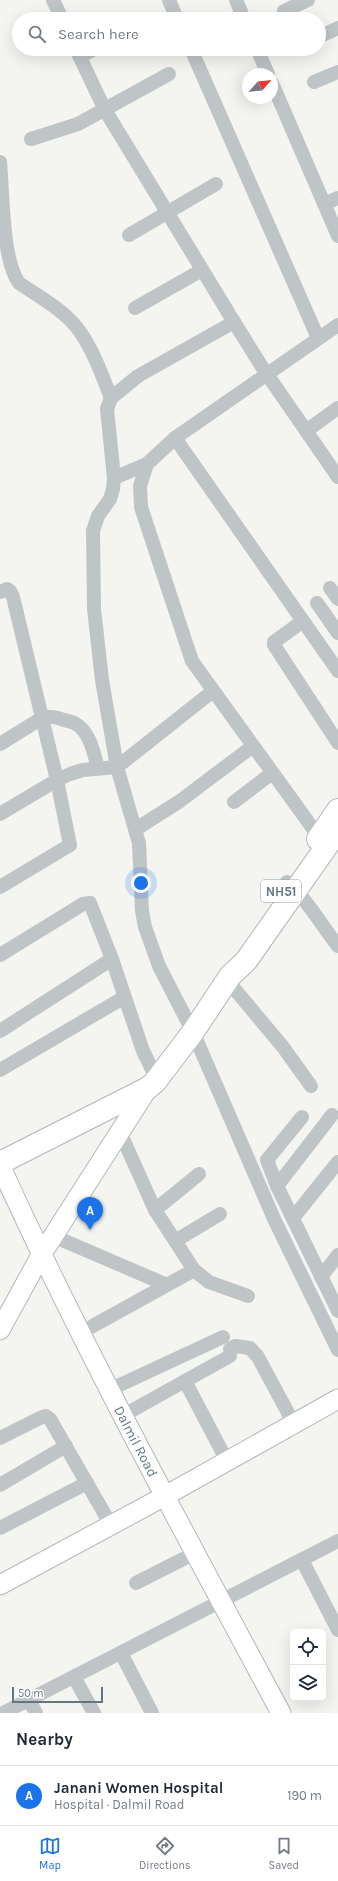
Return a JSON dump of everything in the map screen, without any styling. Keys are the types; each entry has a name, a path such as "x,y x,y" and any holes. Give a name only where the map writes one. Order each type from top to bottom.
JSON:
{"highway":[{"name":"NH51","path":"0,1164 152,1083 193,1032 229,978 246,962 292,886 331,841 338,810"}],"street":[{"path":"169,0 174,12"},
{"path":"236,0 241,12"},
{"path":"284,11 308,0"},
{"path":"56,1 60,12"},
{"path":"326,34 338,28"},
{"path":"79,56 105,110 202,270 266,374 338,477"},
{"path":"194,56 318,338"},
{"path":"260,56 265,68"},
{"path":"314,82 338,72"},
{"path":"31,139 78,124 169,74"},
{"path":"278,97 338,236"},
{"path":"0,162 1,195 8,260 13,276 19,283 67,316 76,326 97,364 111,398"},
{"path":"129,235 216,184"},
{"path":"324,204 338,198"},
{"path":"135,308 202,270"},
{"path":"234,322 138,376 111,398 107,409 114,478 110,498 95,522 92,540 94,609 102,680 117,767 140,843 142,911 145,927 159,966 193,1032 275,1221 338,1350"},
{"path":"114,478 147,464 175,438 338,325"},
{"path":"306,431 338,408"},
{"path":"175,438 338,671"},
{"path":"147,464 140,486 141,507 192,660 212,691 272,773 331,841"},
{"path":"0,592 7,589 13,597 57,780 70,845 0,887"},
{"path":"317,603 338,633"},
{"path":"303,621 274,642 274,645 338,743"},
{"path":"0,814 57,780 70,774 98,768 117,767 212,691"},
{"path":"0,744 42,718 50,716 58,717 77,724 86,735 98,768"},
{"path":"136,829 180,801 253,746"},
{"path":"234,802 272,773"},
{"path":"292,886 338,946"},
{"path":"0,955 87,903 90,903 112,960 123,998 143,1051 152,1083 41,1255 0,1330"},
{"path":"0,1031 112,960"},
{"path":"229,978 283,1047 311,1086"},
{"path":"0,1070 123,998"},
{"path":"277,1186 332,1115"},
{"path":"302,1117 268,1157 268,1164 320,1277 338,1311"},
{"path":"120,1132 155,1210 194,1270 209,1282 248,1296"},
{"path":"293,1218 338,1162"},
{"name":"Dalmil Road","path":"0,1164 41,1255 122,1416 281,1713"},
{"path":"155,1210 199,1174"},
{"path":"175,1241 220,1214"},
{"path":"53,1236 167,1285"},
{"path":"320,1277 338,1255"},
{"path":"80,1333 194,1270"},
{"path":"109,1390 228,1347 235,1346 250,1348 258,1357 294,1424"},
{"path":"122,1416 185,1381 228,1347"},
{"path":"185,1381 227,1461"},
{"path":"0,1585 165,1496 338,1399"},
{"path":"0,1438 46,1416 54,1423 111,1525"},
{"path":"0,1485 66,1446"},
{"path":"0,1528 87,1483"},
{"path":"3,1713 222,1602 338,1541"},
{"path":"136,1583 195,1553"},
{"path":"302,1560 338,1630"},
{"path":"121,1653 152,1713"},
{"path":"74,1677 94,1713"},
{"path":"29,1700 36,1713"}],"place":[{"name":"Janani Women Hospital","path":"90,1230"}]}
